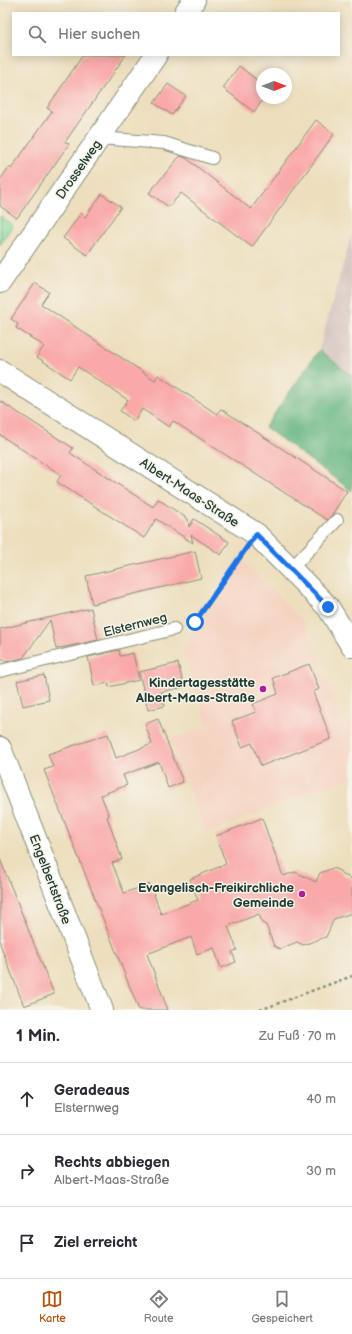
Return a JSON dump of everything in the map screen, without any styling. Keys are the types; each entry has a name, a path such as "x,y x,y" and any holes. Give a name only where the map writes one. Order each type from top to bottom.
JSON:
{"street":[{"path":"186,12 194,0"},
{"name":"Drosselweg","path":"0,282 155,56"},
{"name":"Albert-Maas-Straße","path":"0,371 256,534 328,607 352,646"},
{"name":"Engelbertstraße","path":"0,748 102,1010"}],"lane":[{"path":"99,138 164,143 212,158"},
{"path":"291,569 337,520"},
{"name":"Elsternweg","path":"0,671 174,629"}],"path":[{"name":"Elsternweg","path":"174,629 195,622 256,534"},
{"path":"260,1010 352,976"}],"shaded area":[{"path":"352,233 352,376 319,350"},
{"name":"Kindertagesstätte Albert-Maas-Straße","path":"243,561 302,620 320,659 343,723 352,720 352,777 205,833 170,739 208,726 182,649"}],"green space":[{"path":"0,216 13,225 0,245"},
{"path":"319,350 352,376 352,491 265,427"}],"building":[{"path":"82,56 125,56 65,142 69,144 17,218 0,206 0,180 9,167 11,169 52,111 47,108"},
{"path":"239,66 256,79 256,104 260,104 254,112 223,88"},
{"path":"168,84 186,96 172,115 154,103"},
{"path":"316,120 334,134 252,247 181,193 169,207 149,193 180,156 186,158 251,209"},
{"path":"102,194 121,207 87,255 63,238 81,213 85,217"},
{"path":"35,283 49,292 41,304 155,380 158,375 217,414 221,409 347,491 332,515 327,520 173,421 169,427 142,409 134,421 120,411 128,400 78,367 70,379 37,357 44,346 16,328 18,324 11,319"},
{"path":"0,401 73,448 70,453 153,507 158,499 188,519 189,527 194,519 229,542 221,555 191,535 193,543 156,519 144,538 57,482 61,475 0,435"},
{"path":"195,551 201,578 92,604 86,576"},
{"path":"91,608 98,640 56,649 50,620 23,658 6,662 0,658 0,629"},
{"path":"119,650 120,656 133,653 139,680 109,687 108,683 94,686 88,657"},
{"path":"178,663 184,687 161,692 165,706 148,710 139,672"},
{"path":"309,664 319,689 313,692 331,739 261,766 252,743 242,747 232,721 256,712 253,704 278,694 273,678"},
{"path":"44,675 49,700 23,706 17,681"},
{"path":"158,719 183,782 168,788 159,762 123,775 127,785 101,795 122,859 112,863 124,893 150,884 161,914 198,900 190,879 226,864 216,836 262,818 283,876 295,872 316,882 320,873 333,868 340,871 342,874 352,879 352,913 334,919 326,937 303,945 297,942 280,949 274,946 266,925 262,923 259,914 228,926 237,950 232,952 236,962 221,968 214,948 197,954 191,937 147,954 168,1010 139,1010 44,770 53,767 48,754 108,734 116,758 152,744 145,724"},
{"path":"0,859 54,994 24,1006 0,944"}],"place":[{"name":"Kindertagesstätte Albert-Maas-Straße","path":"263,689"},
{"name":"Evangelisch-Freikirchliche Gemeinde","path":"302,894"}],"route":[{"path":"195,622 256,534 328,607"}]}
